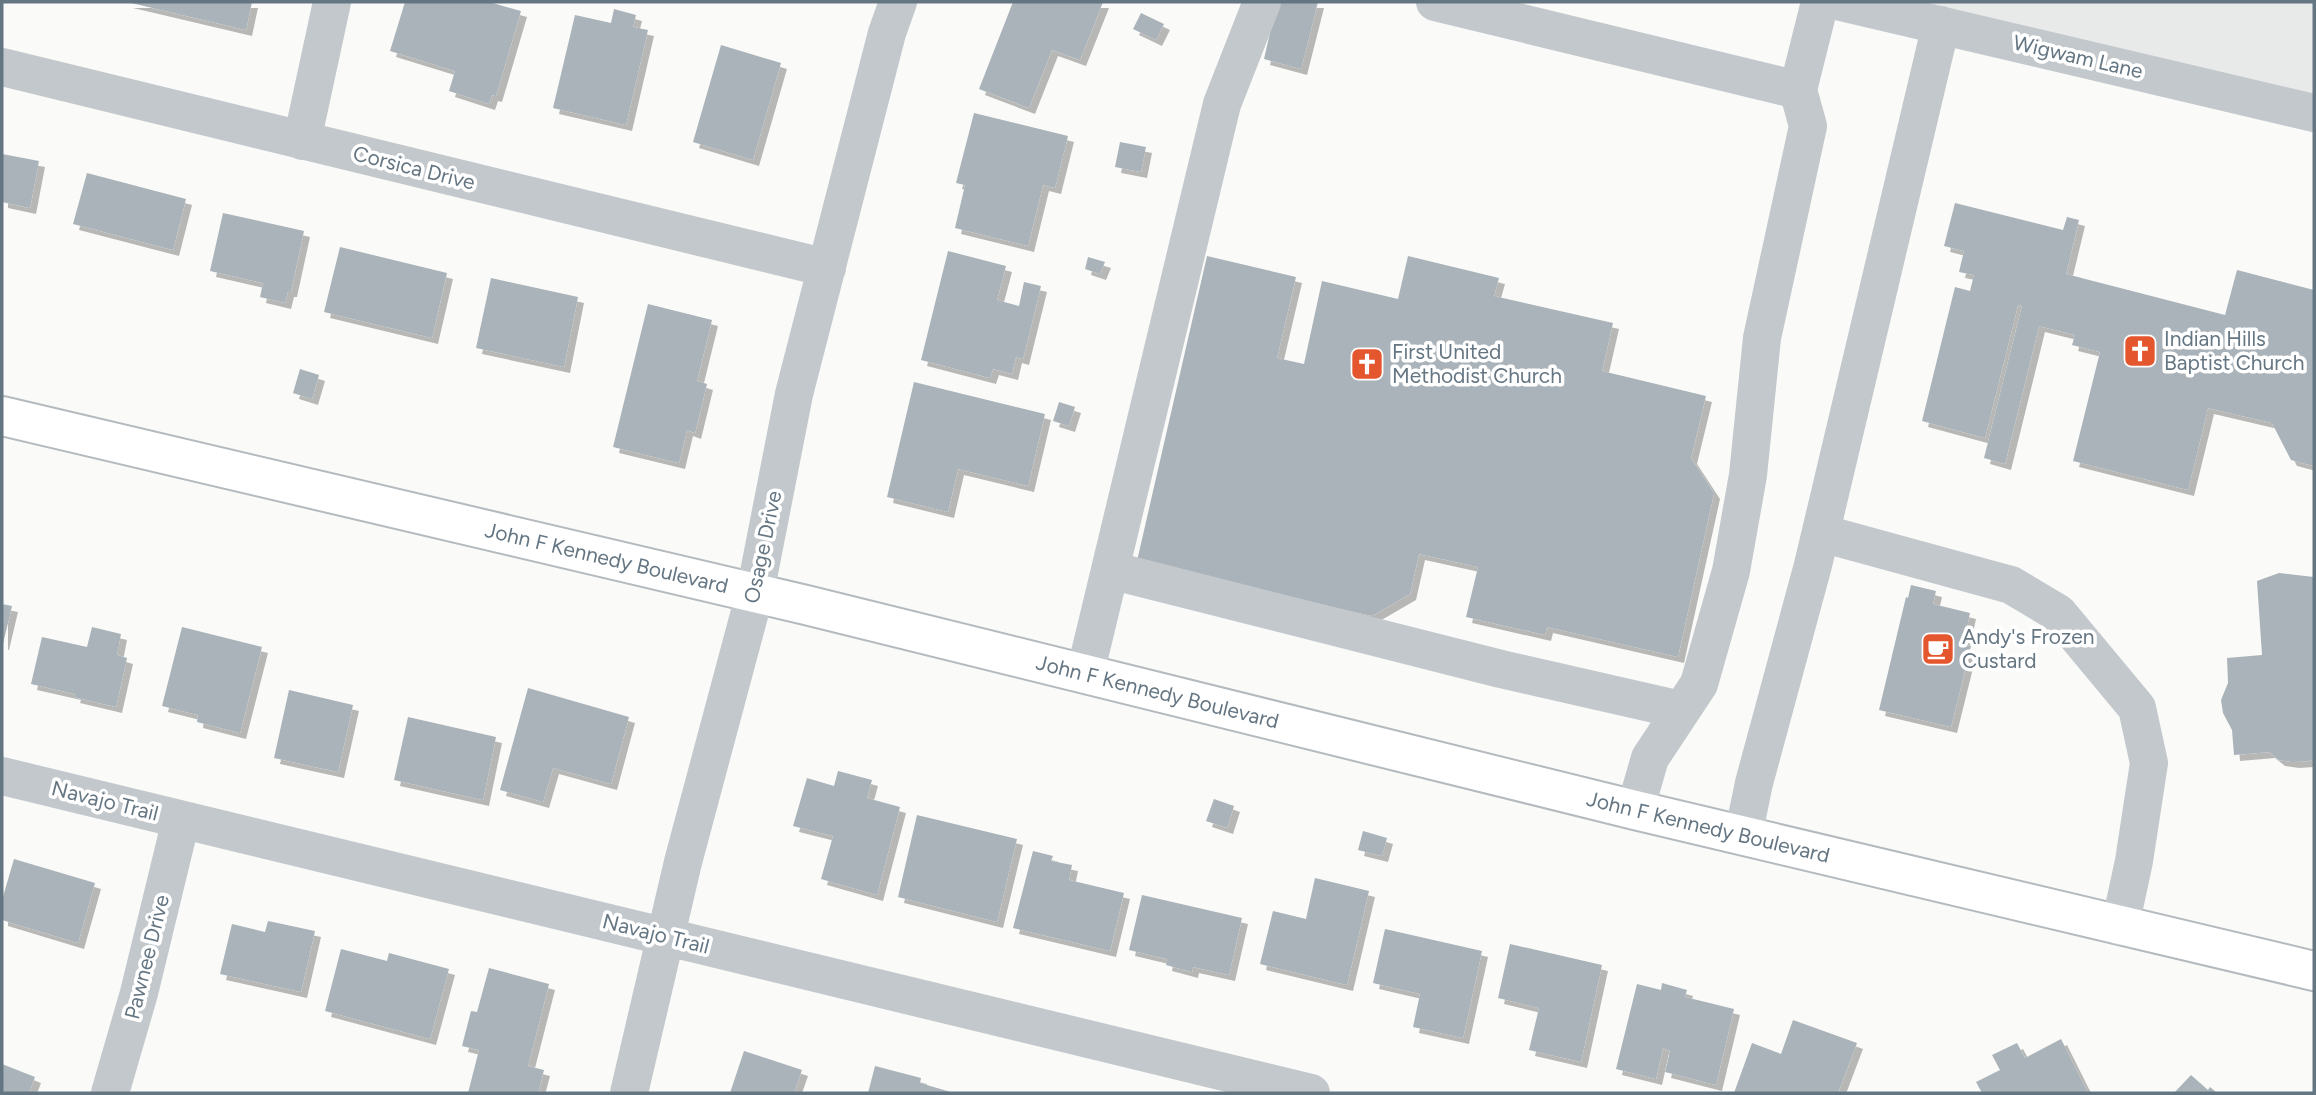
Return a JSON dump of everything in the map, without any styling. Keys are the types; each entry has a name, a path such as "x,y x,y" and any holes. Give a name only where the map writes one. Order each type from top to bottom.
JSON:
{"main road":[{"name":"John F Kennedy Boulevard","path":"2,416 755,593 1634,810 2314,971"}],"street":[{"path":"302,141 332,2"},
{"name":"Osage Drive","path":"629,1093 683,862 755,593 794,394 887,33 898,2"},
{"path":"1085,674 1222,104 1262,2"},
{"path":"1634,810 1650,758 1699,684 1731,571 1748,475 1762,338 1808,126 1798,90 1820,2"},
{"name":"Wigwam Lane","path":"1841,2 1927,16 2314,113"},
{"path":"1443,3 1798,90"},
{"path":"1743,836 1754,783 1821,533 1927,16"},
{"name":"Corsica Drive","path":"2,67 827,268"},
{"path":"1821,533 2011,585 2058,613 2137,708 2149,763 2134,861 2120,926"},
{"path":"1110,570 1488,666 1681,710"},
{"name":"Navajo Trail","path":"2,776 666,937 1234,1084 1311,1093"},
{"name":"Pawnee Drive","path":"110,1093 139,993 181,820"}],"shaded area":[{"path":"1840,2 2314,2 2314,113"}],"building":[{"path":"127,2 252,2 246,30"},
{"path":"405,2 489,2 521,11 496,96 492,95 489,104 449,91 455,71 390,51"},
{"path":"1013,2 1103,2 1080,60 1052,50 1029,108 979,89"},
{"path":"1277,2 1318,2 1301,69 1264,59"},
{"path":"614,9 636,15 633,27 648,30 626,125 553,108 575,15 611,23"},
{"path":"1141,13 1164,24 1156,40 1133,29"},
{"path":"721,45 781,63 753,160 693,142"},
{"path":"974,113 1068,136 1055,188 1043,185 1028,246 955,228 965,185 956,183"},
{"path":"1120,142 1146,147 1141,172 1115,167"},
{"path":"2,154 39,161 30,208 2,202"},
{"path":"87,173 186,199 173,250 73,224"},
{"path":"1955,203 2063,230 2067,217 2079,220 2066,274 2225,315 2237,270 2314,290 2314,466 2291,460 2272,423 2208,408 2188,490 2073,461 2100,352 2072,345 2075,335 2039,326 2005,464 1984,458 2022,306 2018,305 1985,438 1922,421 1955,287 1970,291 1974,275 1959,272 1964,251 1944,246"},
{"path":"223,213 304,231 291,291 288,291 285,303 260,297 263,283 210,271"},
{"path":"340,247 447,273 432,338 324,312"},
{"path":"948,251 1006,266 997,300 1019,306 1024,282 1041,286 1023,359 1016,357 1012,374 993,369 990,378 921,360"},
{"path":"1207,256 1296,277 1277,358 1304,364 1322,281 1398,299 1408,256 1499,278 1494,296 1613,323 1602,371 1706,396 1691,458 1714,493 1678,657 1547,627 1545,635 1466,617 1478,567 1419,554 1410,594 1372,616 1137,561"},
{"path":"1088,257 1105,262 1100,274 1085,269"},
{"path":"491,278 578,297 564,367 476,348"},
{"path":"648,304 712,320 697,381 707,384 695,433 687,430 679,463 613,447"},
{"path":"300,369 319,375 312,399 293,393"},
{"path":"914,382 1045,414 1028,486 958,469 948,512 887,497"},
{"path":"1059,402 1075,407 1069,426 1053,421"},
{"path":"2279,573 2314,577 2314,759 2308,761 2279,760 2269,752 2234,755 2232,730 2223,713 2221,700 2228,683 2227,658 2262,655 2257,581"},
{"path":"1911,585 1936,591 1933,604 1970,613 1963,645 1971,646 1951,727 1879,710"},
{"path":"2,604 12,606 3,644 2,644"},
{"path":"92,627 121,634 117,655 127,658 116,707 31,684 42,637 87,647"},
{"path":"182,627 262,647 240,733 197,722 198,715 162,706"},
{"path":"528,688 629,717 611,784 553,768 543,802 500,790"},
{"path":"289,690 353,705 338,772 274,758"},
{"path":"408,717 496,737 483,800 394,780"},
{"path":"838,771 872,780 867,798 900,807 877,895 821,879 833,836 793,826 807,778 834,786"},
{"path":"1214,799 1234,806 1227,828 1206,821"},
{"path":"917,815 1017,839 997,922 898,897"},
{"path":"1363,831 1387,838 1382,856 1358,850"},
{"path":"1033,851 1053,856 1051,861 1072,865 1069,880 1124,893 1110,951 1013,928"},
{"path":"14,859 95,883 78,943 2,920 2,900"},
{"path":"1315,878 1369,891 1347,985 1260,964 1273,911 1306,919"},
{"path":"1142,895 1242,918 1229,975 1193,967 1192,972 1166,965 1167,959 1129,950"},
{"path":"268,921 315,931 301,992 220,974 232,924 265,932"},
{"path":"1385,929 1482,951 1463,1038 1413,1027 1420,994 1373,983"},
{"path":"1510,944 1602,965 1581,1062 1529,1050 1539,1008 1498,998"},
{"path":"341,949 387,961 389,953 449,969 430,1039 325,1011"},
{"path":"489,968 549,984 528,1066 544,1070 538,1093 468,1093 479,1050 462,1046 471,1011 477,1012"},
{"path":"1662,983 1687,990 1685,997 1734,1009 1716,1085 1665,1072 1670,1051 1663,1048 1656,1079 1616,1069 1637,984 1661,990"},
{"path":"1793,1020 1857,1043 1838,1093 1734,1093 1752,1043 1781,1054"},
{"path":"2061,1039 2088,1093 1982,1093 1976,1082 2000,1070 1992,1055 2017,1043 2025,1058"},
{"path":"744,1051 802,1070 794,1093 730,1093"},
{"path":"2,1064 35,1077 29,1093 2,1093"},
{"path":"875,1066 921,1078 920,1083 954,1093 868,1093"},
{"path":"2191,1075 2208,1090 2210,1087 2217,1093 2174,1093"}],"place":[{"name":"Indian Hills Baptist Church","path":"2140,351"},
{"name":"First United Methodist Church","path":"1367,364"},
{"name":"Andy's Frozen Custard","path":"1938,649"}]}
